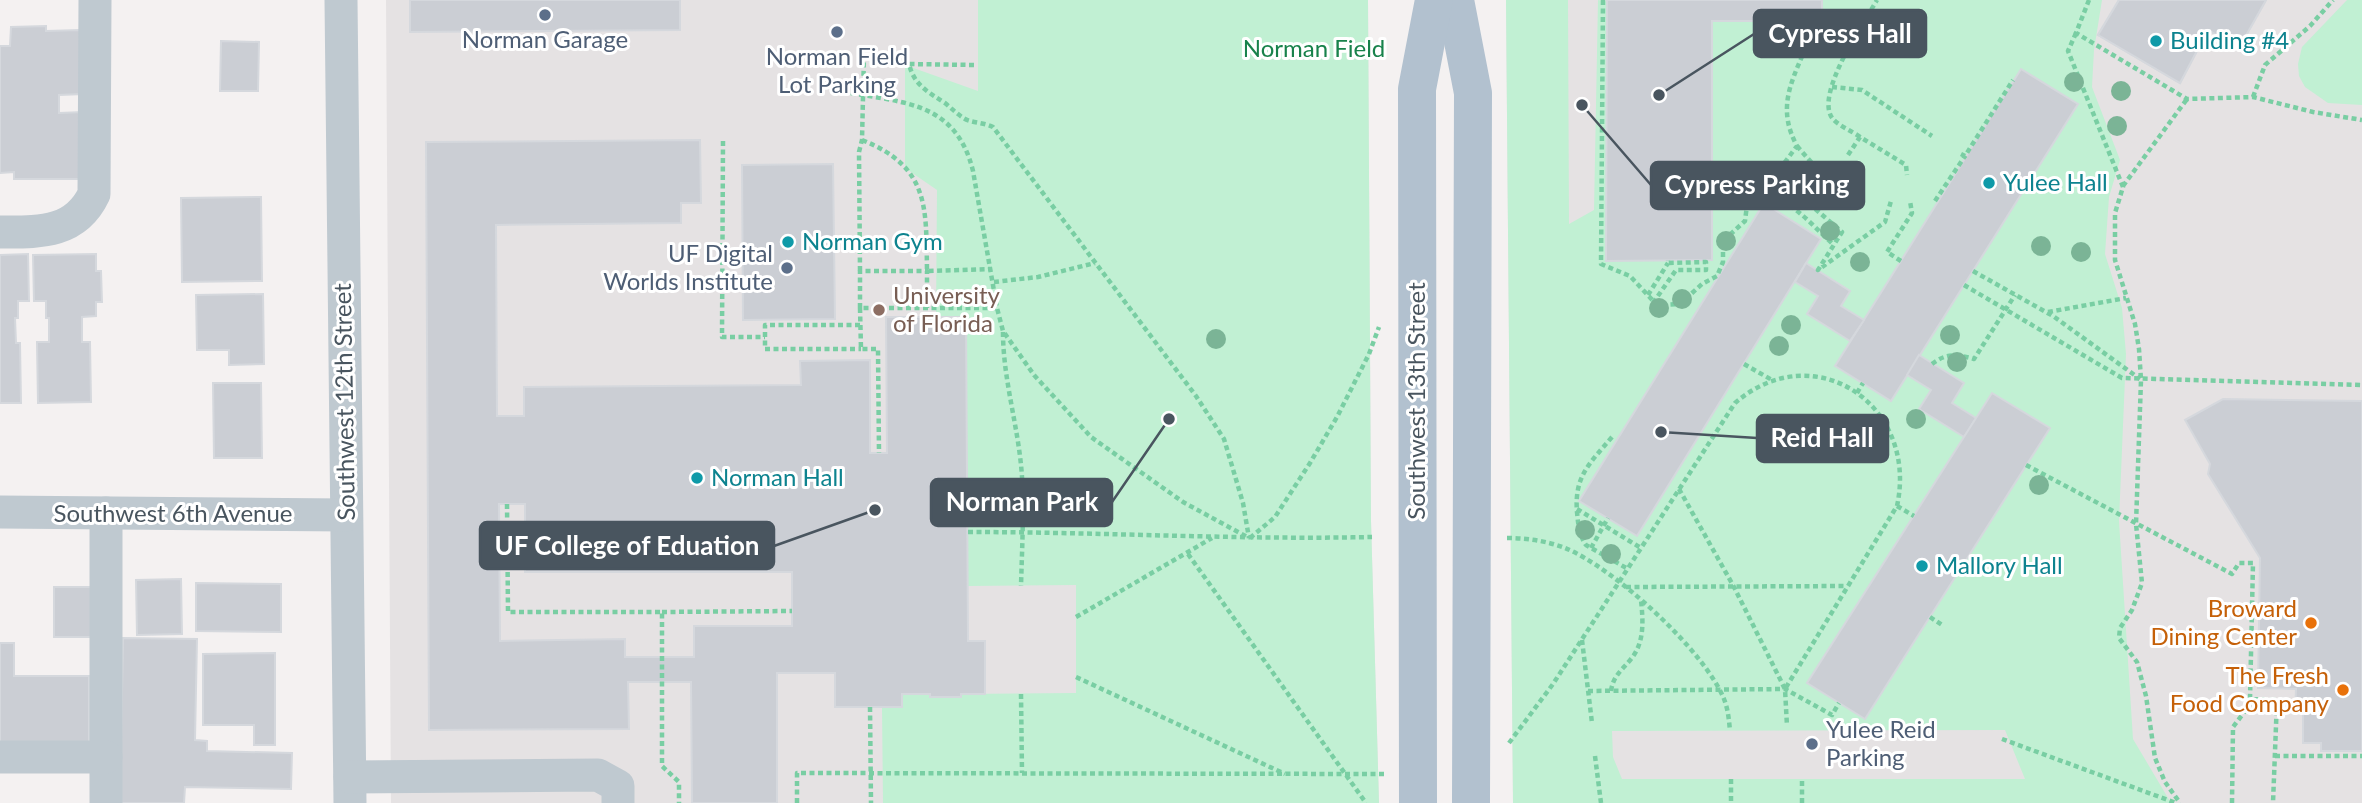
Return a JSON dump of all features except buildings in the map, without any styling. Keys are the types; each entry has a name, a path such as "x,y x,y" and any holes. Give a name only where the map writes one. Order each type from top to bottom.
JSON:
{"main road":[{"name":"Southwest 13th Street","path":"1418,803 1417,89 1434,0"},
{"path":"1455,0 1473,93 1471,803"}],"street":[{"path":"0,232 31,232 65,225 88,208 94,194 95,0"},
{"name":"Southwest 12th Street","path":"341,0 350,790"},
{"name":"Southwest 6th Avenue","path":"0,513 346,515"},
{"path":"106,513 106,803"},
{"path":"0,757 106,757"},
{"path":"350,790 407,790 598,775 618,786 618,803"}],"path":[{"path":"1603,0 1601,264 1630,276 1653,303 1665,306 1680,304 1702,284 1717,276 1723,262 1723,242 1745,221 1747,205 1755,196 1775,197 1788,204 1834,245"},
{"path":"1877,0 1839,67 1829,107 1833,120 1906,165 1907,175"},
{"path":"2090,0 2068,51 2123,187"},
{"path":"2253,97 2265,65 2310,26 2333,0"},
{"path":"1712,170 1779,170 1845,202 1848,196 1830,184 1833,179 1818,170 1797,146 1788,130 1787,98 1813,32"},
{"path":"2076,33 2187,99 2253,97 2313,112 2362,120"},
{"path":"861,349 859,152 862,141 864,55"},
{"path":"974,65 909,64 918,83 928,94 963,119 985,122 993,127 1160,347 1224,439 1244,503 1249,538"},
{"path":"1935,201 2013,79"},
{"path":"1832,87 1862,90 1932,136"},
{"path":"834,90 899,100 928,111 955,129 969,153 992,269 996,307 1003,331 1003,363 1011,396 1022,477 1021,586"},
{"path":"2178,803 2154,758 2146,696 2137,662 2119,638 2119,628 2132,610 2142,583 2136,524 2141,380 2135,324 2115,260 2113,238 2115,213 2123,187 2187,99"},
{"path":"1848,155 1860,136"},
{"path":"723,141 722,337 765,337"},
{"path":"862,141 895,157 914,179 922,195 926,221 927,308"},
{"path":"1779,170 1797,146"},
{"path":"1779,170 1785,183 1842,232 1818,270 1885,222 1891,201"},
{"path":"1901,261 1887,252 1912,213 1910,201"},
{"path":"1648,295 1668,261 1706,262 1706,270 1676,270 1653,303"},
{"path":"993,282 1038,277 1095,264"},
{"path":"860,271 992,269"},
{"path":"1973,271 2047,312 2141,380"},
{"path":"1964,285 2122,378 2362,386"},
{"path":"1932,364 1940,358 1955,354 1974,359 2015,295"},
{"path":"2047,312 2126,298"},
{"path":"860,308 996,307"},
{"path":"1249,538 1275,517 1310,463 1369,354 1382,320"},
{"path":"860,325 765,325 765,349 878,349 879,453"},
{"path":"1003,331 1034,375 1091,437 1183,502 1249,538"},
{"path":"1744,364 1772,380"},
{"path":"1504,749 1553,684 1735,403 1751,389 1772,380 1810,375 1829,379 1857,393 1880,414 1888,425 1900,466 1900,492 1897,506 1785,689"},
{"path":"1857,393 1863,383"},
{"path":"1612,437 1582,474 1576,491 1577,509 1582,540 1629,569"},
{"path":"2026,465 2232,574 2239,563 2253,563 2250,699 2233,727 2232,803"},
{"path":"1679,489 1734,587 1785,689 1787,726"},
{"path":"507,505 508,612 792,611"},
{"path":"1897,506 1914,516"},
{"path":"1577,509 1641,548"},
{"path":"1591,548 1608,518"},
{"path":"968,532 1212,538 1372,537"},
{"path":"1076,617 1212,538"},
{"path":"1504,538 1548,542 1565,548 1626,587 1658,614 1686,644 1720,690 1727,707 1730,731"},
{"path":"1188,554 1366,803"},
{"path":"1626,587 1846,586"},
{"path":"1611,691 1617,675 1633,657 1639,645 1643,622 1641,600"},
{"path":"662,612 662,766 679,782 679,803"},
{"path":"1930,617 1942,625"},
{"path":"1582,639 1591,723"},
{"path":"1076,677 1286,774"},
{"path":"1588,691 1785,689 1832,715 1839,703"},
{"path":"1021,694 1022,773"},
{"path":"2250,699 2277,700 2273,803"},
{"path":"870,707 871,803"},
{"path":"2002,739 2178,803"},
{"path":"1595,756 1601,803"},
{"path":"2275,756 2362,756"},
{"path":"797,803 797,772 1384,774"},
{"path":"1731,779 1731,803"},
{"path":"1801,803 1802,779"}],"shaded area":[{"name":"University of Florida","path":"386,0 1368,0 1371,521 1379,803 391,803"},
{"path":"1506,0 2362,0 2362,803 1513,803"}],"green space":[{"name":"Norman Field","path":"978,0 1368,0 1371,521 1379,803 883,803 882,707 902,707 902,694 960,697 961,694 1076,693 1076,585 968,586 966,317 936,317 937,190 905,168 905,65 978,91"},
{"path":"1506,0 1568,0 1569,224 1594,210 1598,0 1712,21 1822,20 1822,0 2102,0 2094,50 2092,87 2120,160 2109,197 2105,254 2122,308 2126,354 2119,521 2133,739 2171,803 1513,803","holes":["2021,70 2077,104 1919,355 1964,383 1952,403 1976,418 1993,393 2049,429 1865,719 1808,683 1964,437 1920,409 1931,390 1907,375 1835,366 1850,341 1807,314 1818,296 1795,282 1637,535 1579,500 1764,203 1821,238 1806,263 1850,290 1841,306 1864,320","2005,730 2025,779 1622,779 1613,757 1612,731"]},
{"path":"2347,0 2362,0 2362,105 2328,103 2305,87 2299,76 2298,64 2302,47"}],"place":[{"name":"Norman Garage","path":"545,15"},
{"name":"Norman Field Lot Parking","path":"837,32"},
{"name":"Building #4","path":"2156,41"},
{"name":"Cypress Hall","path":"1659,95"},
{"name":"Cypress Parking","path":"1582,105"},
{"name":"Yulee Hall","path":"1989,183"},
{"name":"Norman Gym","path":"788,242"},
{"name":"UF Digital Worlds Institute","path":"787,268"},
{"name":"University of Florida","path":"879,310"},
{"name":"Norman Park","path":"1169,419"},
{"name":"Reid Hall","path":"1661,432"},
{"name":"Norman Hall","path":"697,478"},
{"name":"UF College of Eduation","path":"875,510"},
{"name":"Mallory Hall","path":"1922,566"},
{"name":"Broward Dining Center","path":"2311,623"},
{"name":"The Fresh Food Company","path":"2343,690"},
{"name":"Yulee Reid Parking","path":"1812,744"}]}
